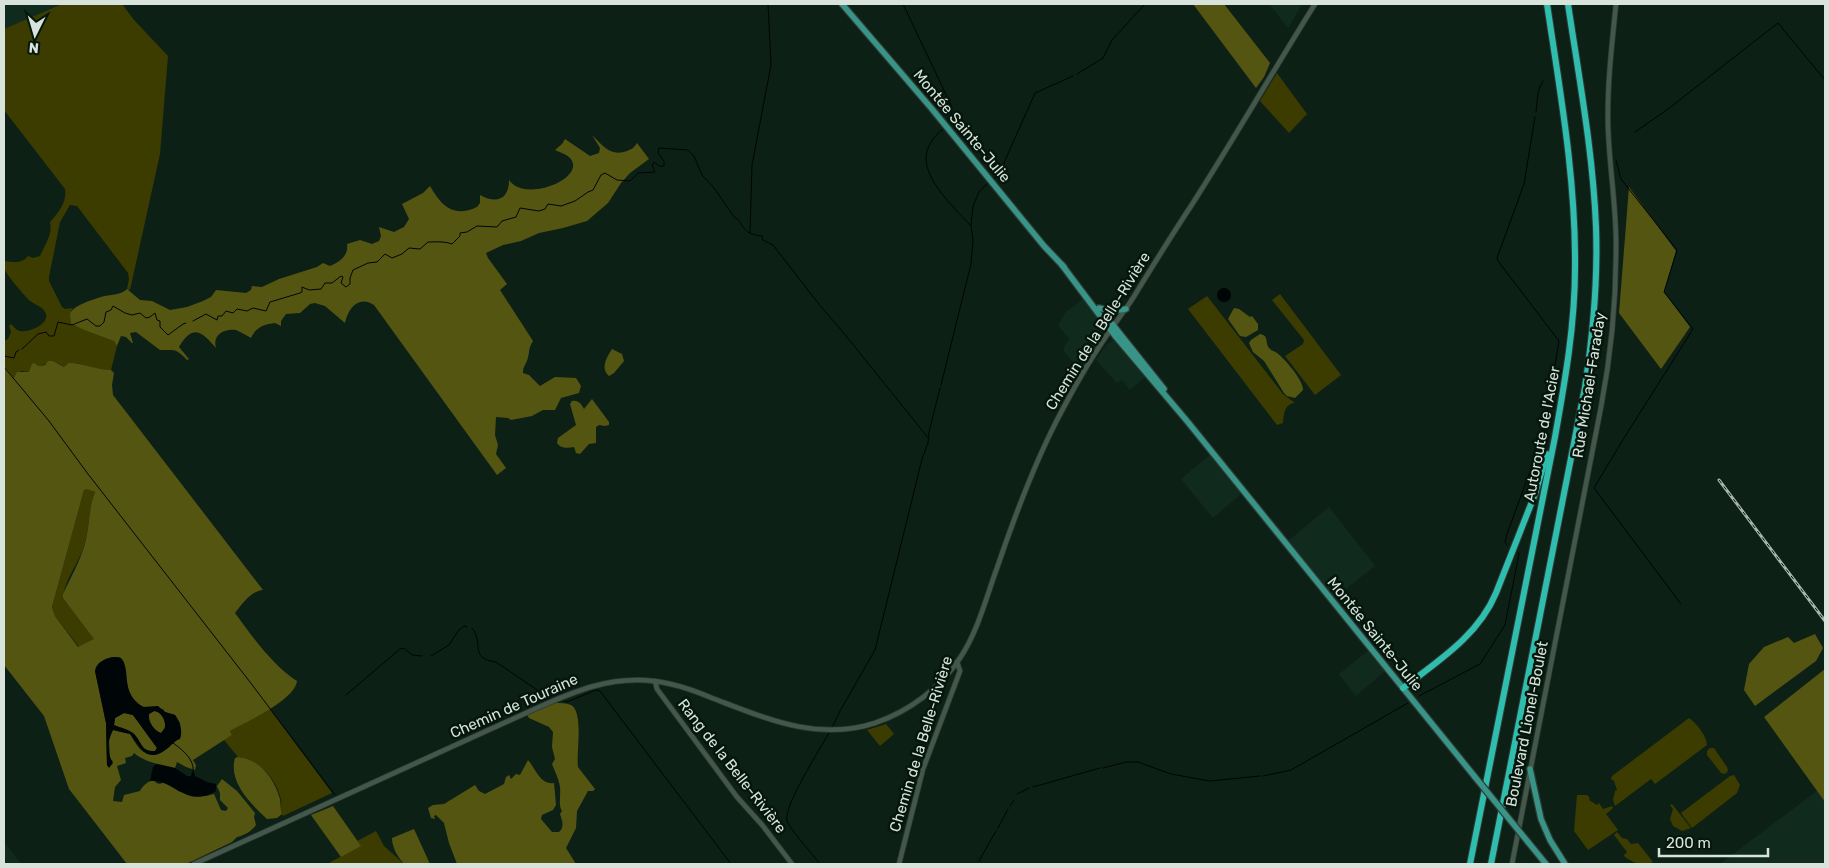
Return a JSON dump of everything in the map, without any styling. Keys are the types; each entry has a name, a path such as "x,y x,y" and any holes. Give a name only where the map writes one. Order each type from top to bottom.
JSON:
{"highway":[{"name":"Autoroute de l'Acier","path":"1470,864 1557,424 1572,328 1575,247 1572,182 1546,4"},
{"path":"1491,864 1585,387 1593,321 1596,264 1594,204 1590,161 1568,4"},
{"path":"1403,688 1462,641 1474,629 1489,608 1535,494 1557,424"}],"main road":[{"name":"Montée Sainte-Julie","path":"842,4 1099,308 1112,328"},
{"name":"Montée Sainte-Julie","path":"1062,265 1546,864"},
{"path":"1099,308 1112,311 1126,309"},
{"path":"1530,769 1541,820 1550,840 1565,864"}],"street":[{"name":"Chemin de la Belle-Rivière","path":"898,864 923,769 960,672 958,662 974,632 1018,510 1043,449 1074,389 1220,162 1314,4"},
{"name":"Rue Michael-Faraday","path":"1566,588 1604,390 1612,327 1616,243 1608,108 1616,4"},
{"name":"Boulevard Lionel-Boulet","path":"1512,864 1566,588"},
{"name":"Chemin de Touraine","path":"194,864 573,692 595,685 616,681 655,681 683,687 779,723 800,728 835,730 870,724 901,712 933,690 958,662"},
{"name":"Rang de la Belle-Rivière","path":"655,681 657,689 732,790 792,864"}],"shaded area":[{"path":"4,4 62,4 4,29"},
{"path":"62,4 122,4 134,20 168,56 160,154 130,290 127,289 128,273 77,206 70,205 60,222 49,281 62,307 65,309 73,308 70,313 114,341 117,346 111,370 100,370 77,363 65,367 53,361 37,366 29,372 21,371 14,378 4,365 4,341 8,339 11,332 9,326 11,324 20,331 33,329 44,321 46,314 43,309 32,303 15,284 5,271 4,261 17,262 26,259 28,256 33,258 40,256 49,235 50,222 62,207 65,189 4,110 4,29"},
{"path":"1193,4 1224,4 1270,63 1264,77 1256,88"},
{"path":"1269,4 1302,4 1288,28"},
{"path":"1277,73 1307,114 1289,133 1260,101"},
{"path":"592,135 608,149 616,153 630,150 637,143 649,159 630,173 608,203 587,221 539,233 486,253 507,284 500,290 533,341 523,373 529,375 540,386 555,377 576,378 581,386 579,393 561,398 555,410 543,410 532,416 511,420 496,417 495,435 498,445 496,454 506,468 497,475 374,305 369,302 359,302 355,305 349,312 345,323 325,306 315,303 310,304 300,313 286,314 281,321 281,326 275,323 260,327 251,338 236,330 223,331 217,336 216,348 202,334 198,332 193,333 184,339 179,347 189,359 187,360 175,350 160,350 136,332 130,333 133,343 126,337 121,336 117,346 114,341 71,323 70,313 79,305 101,297 121,293 127,289 140,300 152,301 170,310 187,307 203,301 211,297 216,290 246,293 251,290 252,286 262,287 279,279 317,267 323,263 330,266 343,258 347,252 347,244 360,240 372,244 379,241 381,236 379,227 394,232 404,227 409,219 402,204 423,193 430,186 444,205 455,211 462,211 477,207 480,203 480,195 491,199 504,196 507,192 509,180 517,187 528,189 541,189 553,185 571,172 573,165 568,156 555,150 565,139 590,156 599,153 600,148"},
{"path":"1629,187 1676,251 1664,292 1690,327 1661,369 1619,313"},
{"path":"1224,288 1229,290 1231,295 1229,300 1224,302 1219,300 1217,295 1219,290"},
{"path":"1280,294 1341,375 1315,395 1285,356 1303,344 1304,340 1272,300"},
{"path":"1207,296 1283,394 1295,403 1287,407 1283,423 1277,425 1188,309"},
{"path":"1083,299 1105,329 1081,371 1063,350 1069,339 1058,325 1066,312"},
{"path":"1234,308 1239,309 1250,317 1252,316 1258,324 1258,330 1246,337 1240,336 1228,319"},
{"path":"1260,334 1265,336 1270,349 1285,360 1300,381 1303,390 1295,398 1284,393 1264,361 1253,352 1249,343"},
{"path":"1114,340 1146,376 1130,390 1122,380 1117,383 1096,360 1108,343"},
{"path":"612,349 622,354 624,361 609,376 606,373 605,366 606,359"},
{"path":"48,361 53,361 64,367 69,363 74,363 111,370 114,373 113,395 263,590 251,595 235,613 271,659 297,681 288,696 279,703 230,731 232,735 193,760 196,765 195,770 177,762 175,768 153,763 134,753 132,756 125,758 126,763 117,766 121,780 115,787 113,801 122,802 124,795 140,791 150,781 155,780 156,783 164,782 180,792 206,796 214,794 221,810 226,811 228,808 220,800 217,786 222,779 237,791 255,813 256,825 250,831 237,837 232,842 186,864 127,864 69,789 44,716 4,665 4,365 14,378 17,372 29,372 34,363 38,366 45,365","holes":["87,489 95,492 91,505 86,540 80,559 63,594 63,598 94,639 78,647 55,616 52,607 84,490","119,657 124,662 126,680 133,699 144,707 163,709 165,712 175,715 180,723 181,736 162,751 152,755 146,754 141,750 130,734 113,730 109,740 110,759 113,761 107,766 106,723 95,671 106,659"]},
{"path":"592,399 609,422 609,425 599,425 596,427 596,443 589,444 580,454 576,453 574,447 560,446 557,443 558,438 576,425 570,404 572,401 581,404 584,409"},
{"path":"1210,455 1241,494 1213,518 1181,479"},
{"path":"87,488 95,492 86,539 82,552 66,585 63,598 95,639 79,647 55,616 52,607 84,490"},
{"path":"1329,507 1375,566 1334,598 1288,541"},
{"path":"1815,634 1823,648 1816,661 1755,706 1744,690 1749,664 1764,647 1788,637 1794,643"},
{"path":"1368,651 1385,671 1356,696 1339,674"},
{"path":"113,657 121,658 124,663 128,688 136,701 143,707 158,706 165,712 175,715 180,724 181,733 180,739 161,753 150,755 141,749 130,734 113,730 108,746 113,763 109,768 107,765 106,723 95,671 97,665","holes":["154,711 161,715 165,723 165,728 161,733 154,728 149,720 149,714","124,713 133,715 157,748 155,751 144,748 132,732 114,725 115,718"]},
{"path":"1825,669 1825,802 1764,717"},
{"path":"555,703 569,704 575,709 579,734 578,767 595,789 588,791 577,811 576,828 566,848 576,864 457,864 444,823 436,815 434,816 435,819 431,818 428,808 433,805 444,804 475,785 479,791 485,794 504,784 506,777 509,775 511,779 516,774 520,775 528,760 545,782 554,783 556,805 553,810 542,815 541,819 552,832 559,832 561,830 560,787 552,764 555,759 552,747 553,732 549,727 529,718 527,715"},
{"path":"269,708 332,793 283,816 279,792 266,771 253,762 238,757 224,740 232,735 230,731"},
{"path":"156,710 161,715 165,724 161,733 154,728 149,720 149,714"},
{"path":"124,713 133,715 157,748 155,751 146,750 134,734 114,725 115,718"},
{"path":"1689,718 1701,730 1707,745 1655,784 1651,779 1615,806 1613,800 1617,790 1614,781 1611,779 1612,776"},
{"path":"886,724 894,734 880,746 867,730"},
{"path":"1710,748 1714,748 1727,767 1728,771 1725,774 1721,773 1707,755 1707,751"},
{"path":"235,758 253,761 270,777 280,799 282,814 277,818 267,819 242,792 235,776"},
{"path":"156,764 175,768 187,776 191,776 192,772 194,772 195,776 216,784 216,791 206,796 197,797 167,784 150,781 153,767"},
{"path":"1734,775 1740,785 1737,793 1692,828 1681,813 1730,776"},
{"path":"1825,785 1825,864 1720,864"},
{"path":"1577,795 1587,795 1590,798 1589,800 1597,805 1599,803 1603,809 1612,806 1613,808 1606,814 1618,830 1588,850 1574,831"},
{"path":"1672,804 1691,828 1682,831 1673,826 1670,819 1673,809 1670,805"},
{"path":"333,806 361,846 341,857 311,815"},
{"path":"414,829 430,864 404,864 394,849 392,838"},
{"path":"376,831 384,846 404,864 327,864 360,846 357,841"},
{"path":"1617,832 1631,844 1638,843 1653,862 1638,864 1625,857 1624,855 1627,852 1614,835"},
{"path":"4,842 21,864 4,864"}],"waterway":[{"path":"750,233 752,165 771,65 768,4"},
{"path":"903,4 951,105 952,115 946,125"},
{"path":"1077,74 1103,58 1112,40 1145,4"},
{"path":"1635,132 1668,109 1778,23 1825,80"},
{"path":"992,180 999,174 1035,93 1073,76"},
{"path":"1536,112 1538,92 1543,81"},
{"path":"1507,545 1505,542 1507,534 1543,436 1559,341 1497,258 1524,184 1535,117"},
{"path":"944,128 935,136 929,146 926,156 927,167 938,189 970,225"},
{"path":"193,321 206,314 217,320 218,316 222,316 226,311 233,313 237,309 247,311 253,308 266,311 270,302 300,293 302,292 302,287 309,290 321,289 325,283 332,283 341,276 343,277 341,283 346,287 350,284 353,270 368,263 377,262 385,254 392,258 402,254 409,248 420,249 428,242 452,244 460,236 460,233 467,232 477,226 497,227 502,221 516,217 520,208 539,211 545,209 548,204 561,206 575,201 593,190 601,175 605,173 617,180 630,181 638,173 655,172 652,165 654,162 659,166 664,166 664,161 658,153 659,148 688,150 694,156 702,175 714,188 734,217 749,233 762,236 763,240 773,245 929,439"},
{"path":"1616,160 1621,179 1677,250 1664,292 1693,329 1594,488 1681,604"},
{"path":"941,385 971,264 973,206 979,192 989,182"},
{"path":"22,349 38,334 46,332 49,336 54,336 58,322 72,325 87,319 96,326 100,326 104,322 106,312 111,310 113,306 132,315 140,313 146,318 155,313 157,320 160,321 160,327 168,335 186,323"},
{"path":"4,356 14,358 19,350"},
{"path":"4,367 49,421 335,795"},
{"path":"832,728 875,650 922,459 928,443 940,388"},
{"path":"1419,696 1480,664 1505,625 1518,552"},
{"path":"431,656 449,645 458,631 464,626 467,627"},
{"path":"472,628 476,634 478,650 482,657 496,662 546,696"},
{"path":"346,695 400,649 404,648 412,655 422,656"},
{"path":"564,701 567,702 596,690 600,691 731,864"},
{"path":"1263,776 1291,770 1408,703"},
{"path":"820,864 789,825 787,814 796,790 830,731"},
{"path":"173,743 190,759 193,772"},
{"path":"1103,768 1126,762 1138,762 1171,774 1210,781 1260,776"},
{"path":"1033,787 1100,768"},
{"path":"1017,794 1029,788"},
{"path":"1010,806 1014,800"},
{"path":"998,828 1008,809"},
{"path":"979,861 996,831"}],"railway":[{"path":"1719,480 1825,621"}]}
